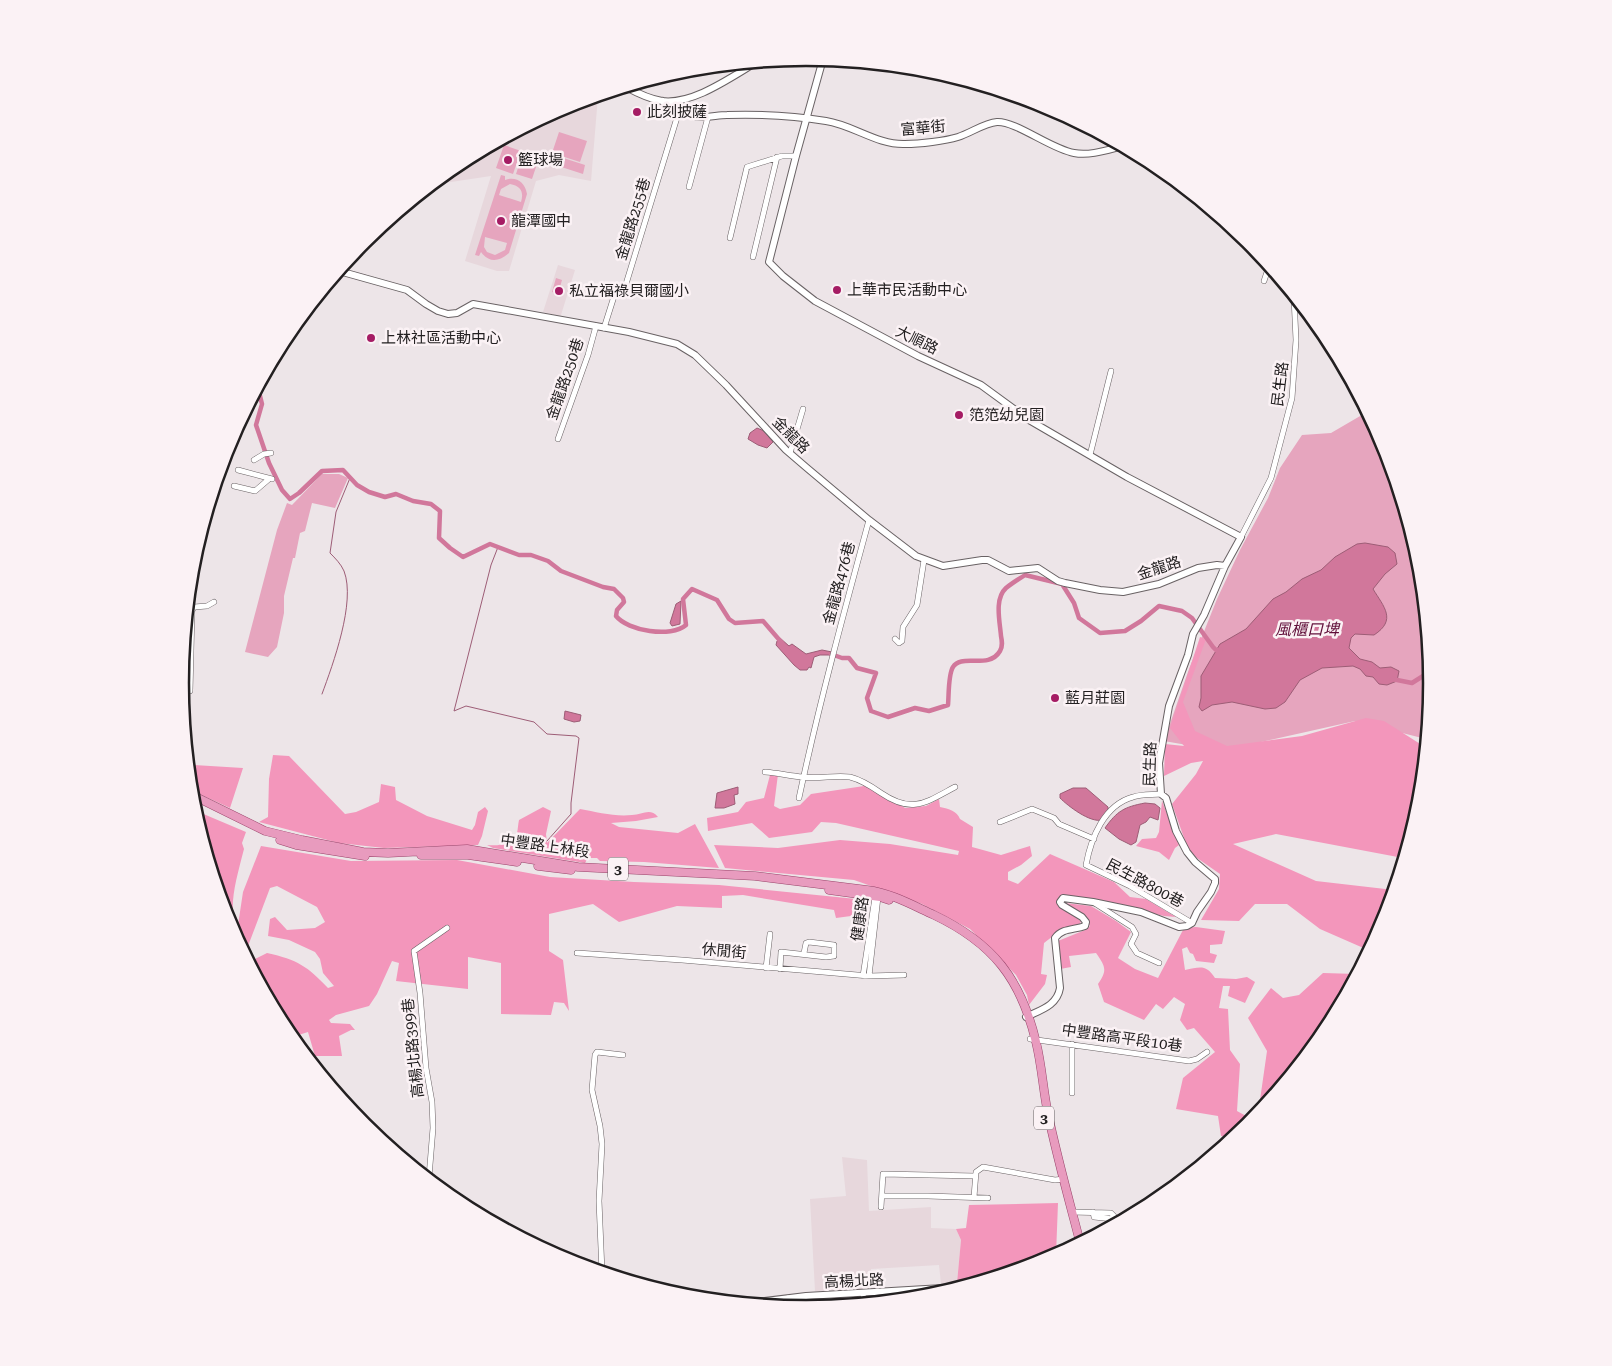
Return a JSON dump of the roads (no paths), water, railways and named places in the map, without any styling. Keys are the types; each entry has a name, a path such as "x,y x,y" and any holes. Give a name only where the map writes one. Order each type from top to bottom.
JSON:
{"main road":[{"name":"中豐路上林段","path":"200,799 265,831 363,852 388,853 467,849 578,867 754,876 896,898 946,924 981,950 1016,991 1027,1016"},
{"name":"中豐路上林段","path":"202,806 262,835 296,845 361,856 468,855 559,869 757,881 876,895"},
{"name":"3","path":"1027,1016 1033,1038 1044,1115 1078,1236"},
{"name":"3","path":"1062,1180 1075,1238"}],"street":[{"name":"大順路","path":"821,67 796,156 770,262 783,276 815,301 918,356 980,385 1029,420 1241,537"},
{"path":"634,91 663,101 681,100 695,96 742,70"},
{"name":"富華街","path":"663,101 679,111 696,117 727,115 797,117 841,124 888,142 903,144 958,137 998,122 1009,124 1053,146 1074,153 1093,154 1113,149"},
{"name":"金龍路255巷","path":"604,328 617,286 626,284 679,111"},
{"path":"689,186 708,117"},
{"path":"730,238 747,167 777,157 796,156"},
{"path":"753,257 777,157"},
{"name":"金龍路","path":"345,273 407,290 426,304 448,314 457,313 473,304 596,326 671,342 684,347 726,385 790,453 869,520 924,560 943,566 976,560 988,560 1009,571 1038,568 1058,581 1117,592 1159,584 1198,568 1217,565 1225,566"},
{"path":"1264,281 1267,273"},
{"name":"民生路","path":"1192,923 1214,887 1215,879 1195,862 1187,852 1176,831 1166,798 1161,794 1160,756 1169,706 1188,655 1193,634 1204,615 1225,566 1271,478 1292,398 1296,340 1294,307"},
{"name":"金龍路250巷","path":"558,439 588,355 596,326"},
{"path":"1090,455 1110,371"},
{"path":"790,453 803,409"},
{"path":"254,460 264,454 271,453"},
{"path":"234,486 255,491 271,479 238,470"},
{"name":"金龍路476巷","path":"799,798 832,655 869,520"},
{"path":"894,639 899,643 902,641 903,627 916,608 924,560"},
{"path":"195,607 207,606 214,602"},
{"path":"189,690 191,640"},
{"path":"765,772 804,777 849,777 866,782 900,804 916,805 955,787"},
{"path":"1000,822 1032,809 1054,818 1059,824 1094,839 1101,823 1117,805 1133,797 1161,794"},
{"name":"民生路800巷","path":"1094,839 1086,865 1130,886 1192,923"},
{"name":"健康路","path":"866,976 876,895"},
{"path":"1027,1016 1050,1006 1059,993 1054,938 1061,931 1084,926 1086,922 1082,917 1064,907 1060,902 1064,898 1141,912 1179,927 1192,923"},
{"path":"1093,902 1132,927 1136,934 1131,944 1136,953 1159,963"},
{"name":"高楊北路399巷","path":"430,1171 433,1128 432,1102 426,1068 420,993 414,951 447,928"},
{"path":"766,968 770,934"},
{"path":"780,969 781,952 804,953 826,957 834,956 834,945 809,942 806,944 804,953"},
{"name":"休閒街","path":"577,953 866,976 904,975"},
{"name":"中豐路高平段10巷","path":"1033,1038 1189,1061 1197,1059 1207,1052"},
{"path":"1072,1044 1072,1093"},
{"path":"602,1265 599,1200 602,1144 592,1090 595,1054 597,1052 622,1055"},
{"path":"880,1207 883,1174 976,1174 983,1168 988,1167 1062,1180"},
{"path":"974,1197 976,1174"},
{"path":"882,1196 988,1198"},
{"path":"1072,1212 1093,1212"},
{"name":"高楊北路","path":"782,1299 863,1293 894,1293"}],"water":[{"path":"757,428 764,431 773,442 767,448 748,439 750,433"},
{"name":"風櫃口埤","path":"1365,543 1388,547 1395,553 1397,564 1385,574 1373,589 1386,613 1387,619 1385,624 1374,635 1355,634 1351,638 1349,648 1360,659 1372,662 1380,668 1391,667 1399,671 1397,681 1387,685 1379,684 1373,677 1366,676 1360,669 1353,666 1322,668 1300,680 1285,702 1276,708 1265,709 1232,702 1212,705 1202,711 1199,707 1201,676 1220,644 1246,629 1273,599 1286,592 1302,579 1321,570 1335,557 1357,544"},
{"path":"681,601 680,624 672,626 670,623 676,604"},
{"path":"780,638 789,646 792,644 806,654 822,650 832,652 830,655 814,657 811,668 800,670 776,645"},
{"path":"565,711 581,715 580,721 574,722 564,719"},
{"path":"738,787 738,794 734,795 735,804 724,808 715,808 717,793"},
{"path":"1073,788 1086,788 1108,807 1108,812 1102,820 1086,816 1060,798 1060,794"},
{"path":"1145,803 1155,804 1160,808 1158,820 1150,817 1140,825 1136,842 1131,845 1119,839 1105,828 1113,817 1122,811"}],"waterway":[{"path":"260,397 262,404 256,425 269,463 282,490 290,499 322,471 343,470 357,485 369,492 385,497 396,494 413,501 431,504 440,511 439,538 463,557 490,544 519,555 531,555 548,561 561,571 603,587 614,589 623,598 624,602 617,610 616,616 630,626 660,632 679,629 686,625 683,599 692,589 717,600 729,619 735,623 763,621 782,643"},
{"path":"322,694 337,650 345,616 347,584 344,571 330,553 336,512 350,478"},
{"path":"498,547 491,565 454,711 466,706 534,722 547,734 576,736 579,738 571,814 547,841"},
{"path":"831,654 842,658 849,658 857,668 876,673 867,698 871,711 888,717 915,708 929,711 948,705 949,680 953,667 962,661 989,660 1000,651 1002,647 999,611 1000,598 1006,588 1025,575 1062,584 1074,603 1079,618 1100,633 1125,631 1159,606 1182,611 1192,618 1213,647 1216,650 1221,650"},
{"path":"1392,679 1412,683 1423,676"}],"place":[{"name":"此刻披薩","path":"637,112"},
{"name":"籃球場","path":"508,160"},
{"name":"龍潭國中","path":"501,221"},
{"name":"上華市民活動中心","path":"837,290"},
{"name":"私立福祿貝爾國小","path":"559,291"},
{"name":"上林社區活動中心","path":"371,338"},
{"name":"笵笵幼兒園","path":"959,415"},
{"name":"藍月莊園","path":"1055,698"}]}
